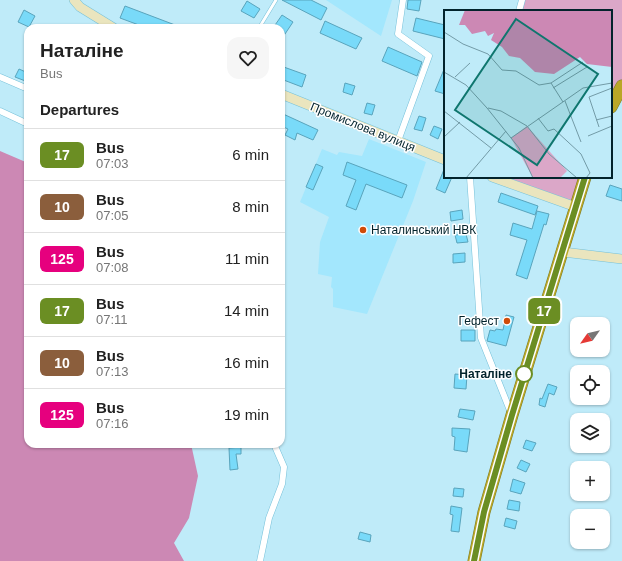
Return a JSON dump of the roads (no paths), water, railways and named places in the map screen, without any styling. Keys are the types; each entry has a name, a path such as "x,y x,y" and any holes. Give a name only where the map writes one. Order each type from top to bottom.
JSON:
{"highway":[{"path":"612,105 622,86"},
{"path":"474,561 484,512 512,415 585,178"}],"street":[{"path":"74,0 80,7 108,24"},
{"path":"398,141 429,56 398,34 403,0"},
{"path":"519,10 522,0"},
{"path":"0,77 24,87"},
{"name":"Промислова вулиця","path":"285,96 444,160"},
{"path":"0,111 24,122"},
{"path":"470,178 481,338 512,415"},
{"path":"495,178 576,207"},
{"path":"563,252 622,259"},
{"path":"260,561 269,518 282,484 284,467 276,448"}],"lane":[{"path":"261,24 276,0"}],"place":[{"name":"Наталинський НВК","path":"363,230"},
{"name":"Гефест","path":"507,321"},
{"name":"Наталіне","path":"524,374"}]}
